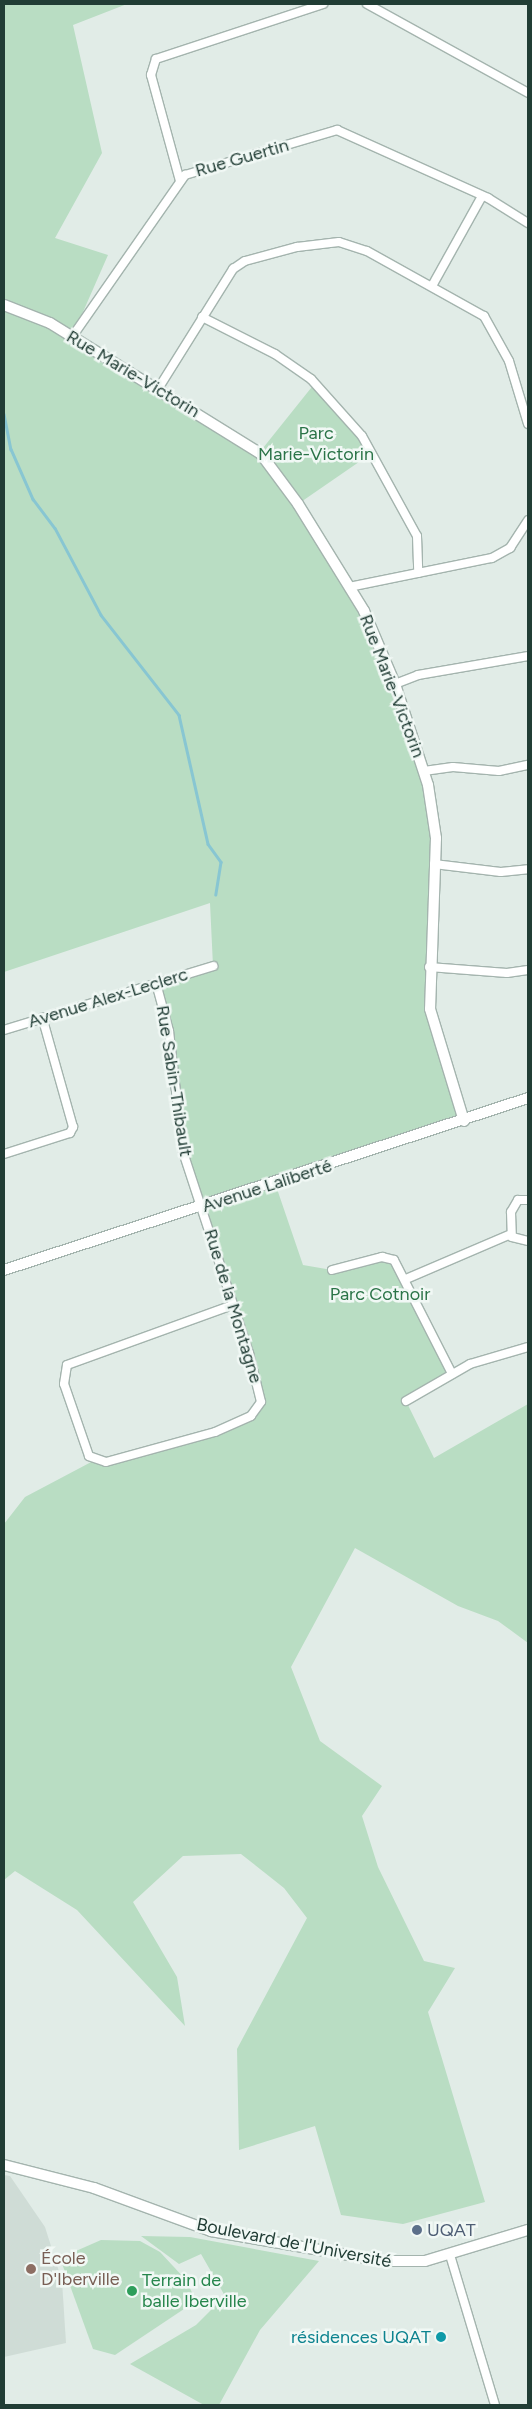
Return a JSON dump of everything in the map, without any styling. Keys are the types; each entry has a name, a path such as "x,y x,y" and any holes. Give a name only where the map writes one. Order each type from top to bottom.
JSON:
{"street":[{"path":"180,181 152,75 156,59 323,4"},
{"path":"368,4 528,93"},
{"name":"Rue Guertin","path":"72,337 185,174 338,130 482,196 528,223"},
{"path":"432,286 482,196"},
{"path":"158,389 225,278 245,261 316,244 338,242 367,252 466,303 490,323 509,361 528,424"},
{"name":"Rue Marie-Victorin","path":"4,305 72,337 158,389 266,459 349,587 376,634 424,771 436,838 429,967 435,1032 464,1121"},
{"path":"202,317 275,354 311,380 356,429 417,536 418,573"},
{"path":"349,587 418,573 454,569 502,554 528,520"},
{"path":"395,684 418,675 528,656"},
{"path":"424,771 453,767 499,771 528,765"},
{"path":"434,864 501,872 528,869"},
{"name":"Avenue Alex-Leclerc","path":"4,1030 213,966"},
{"path":"429,967 506,973 528,970"},
{"name":"Rue Sabin-Thibault","path":"156,983 169,1031 180,1139 202,1207"},
{"path":"4,1154 70,1133 74,1127 42,1017"},
{"name":"Avenue Laliberté","path":"4,1270 464,1121 528,1098"},
{"path":"528,1200 518,1200 512,1207 511,1234 515,1240 528,1241"},
{"name":"Rue de la Montagne","path":"202,1207 259,1383 262,1402 257,1411 215,1432 106,1462 94,1460 83,1448 64,1384 66,1365 233,1305"},
{"path":"406,1279 511,1234"},
{"path":"332,1270 382,1257 394,1260 406,1279 452,1374"},
{"path":"406,1401 452,1374 528,1347"},
{"name":"Boulevard de l'Université","path":"4,2165 94,2188 230,2235 397,2263 450,2254 528,2230"},
{"path":"450,2254 496,2405"}],"shaded area":[{"name":"École D'Iberville","path":"4,2175 10,2176 45,2227 62,2281 66,2343 4,2357"}],"green space":[{"path":"4,4 127,4 73,25 102,153 55,238 108,255 72,337 259,453 315,383 372,453 298,504 364,611 420,754 436,838 429,992 464,1121 275,1183 303,1265 332,1270 382,1257 394,1260 452,1374 406,1401 434,1458 528,1404 528,1643 498,1621 458,1606 355,1548 291,1667 320,1741 382,1786 362,1816 378,1867 424,1961 455,1968 428,2012 485,2202 403,2224 341,2215 315,2126 239,2150 237,2049 307,1918 284,1888 241,1854 183,1856 133,1902 177,1977 185,2026 77,1910 15,1871 4,1880 4,1524 25,1497 95,1460 240,1423 261,1402 189,1171 173,1060 156,983 213,966 210,903 4,972"},
{"path":"141,2236 190,2237 319,2261 260,2330 219,2405 204,2405 130,2364 196,2325 225,2296 201,2254 179,2264"},
{"name":"Terrain de balle Iberville","path":"101,2240 140,2241 160,2252 186,2280 196,2301 115,2355 93,2349 60,2258"}],"waterway":[{"path":"4,414 11,449 33,499 55,528 101,615 179,715 208,844 221,862 216,895"}],"place":[{"name":"UQAT","path":"417,2230"},
{"name":"École D'Iberville","path":"31,2269"},
{"name":"Terrain de balle Iberville","path":"132,2291"},
{"name":"résidences UQAT","path":"441,2337"}],"park label":[{"name":"Parc Marie-Victorin","path":"316,444"},
{"name":"Parc Cotnoir","path":"380,1294"}]}
